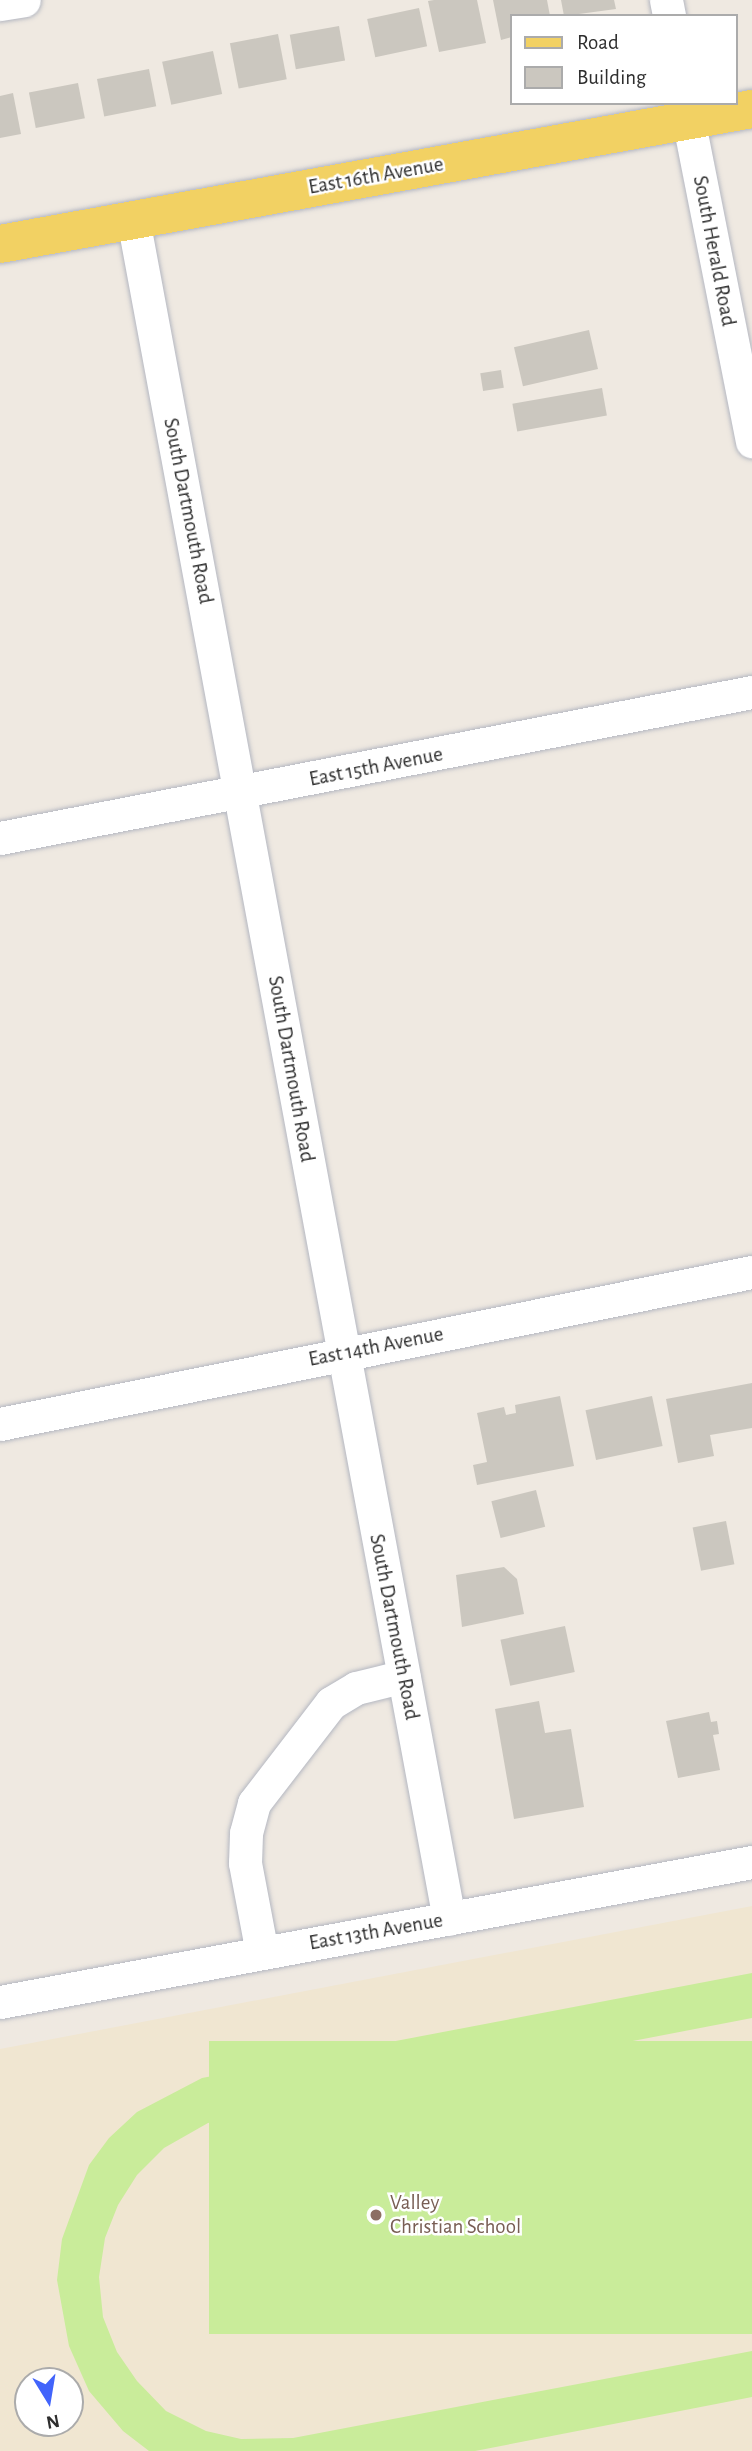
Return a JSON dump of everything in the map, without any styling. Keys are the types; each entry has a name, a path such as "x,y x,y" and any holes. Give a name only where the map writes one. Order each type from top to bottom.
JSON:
{"main road":[{"name":"East 16th Avenue","path":"0,244 686,112 752,109"}],"street":[{"path":"0,4 24,0"},
{"name":"South Herald Road","path":"686,112 752,441"},
{"name":"South Dartmouth Road","path":"133,219 449,1919"},
{"name":"East 15th Avenue","path":"0,838 241,794 752,692"},
{"name":"East 14th Avenue","path":"0,1424 752,1272"},
{"path":"262,1954 245,1863 246,1833 254,1803 331,1703 356,1688 404,1676"},
{"name":"East 13th Avenue","path":"0,2002 752,1862"}],"shaded area":[{"name":"Valley Christian School","path":"752,1906 752,2451 0,2451 0,2049"}],"green space":[{"path":"752,1973 752,2018 208,2123 164,2148 137,2175 118,2205 105,2238 99,2277 103,2317 117,2352 137,2381 166,2411 206,2431 241,2439 293,2438 752,2351 752,2397 475,2451 149,2451 123,2431 89,2391 84,2380 84,2367 78,2367 69,2346 57,2280 62,2239 89,2165 109,2138 137,2112 202,2078"},
{"path":"209,2041 752,2041 752,2334 209,2334"}],"building":[{"path":"477,0 486,43 439,52 428,1"},
{"path":"493,0 547,0 550,14 510,14 510,38 501,40"},
{"path":"561,0 614,0 616,9 579,14 564,14"},
{"path":"419,8 427,46 375,57 367,19"},
{"path":"339,26 345,60 296,69 290,35"},
{"path":"278,34 287,79 239,89 230,43"},
{"path":"213,51 222,94 171,105 162,62"},
{"path":"149,69 156,106 104,116 97,79"},
{"path":"78,83 85,118 36,128 29,93"},
{"path":"13,93 21,134 0,138 0,96"},
{"path":"589,330 598,369 523,386 514,347"},
{"path":"501,370 504,388 483,391 480,373"},
{"path":"602,388 607,416 517,431 512,404"},
{"path":"752,1383 752,1428 710,1435 714,1456 678,1463 666,1399"},
{"path":"560,1396 574,1466 477,1485 473,1465 487,1462 477,1413 504,1407 506,1415 516,1413 515,1405"},
{"path":"652,1396 663,1446 596,1460 585,1410"},
{"path":"536,1490 545,1527 501,1538 491,1501"},
{"path":"726,1521 734,1564 701,1571 693,1527"},
{"path":"504,1567 517,1579 524,1614 462,1627 456,1575"},
{"path":"565,1626 575,1672 510,1686 500,1640"},
{"path":"539,1701 545,1733 571,1729 584,1807 514,1819 495,1709"},
{"path":"709,1712 711,1722 717,1721 719,1734 713,1735 720,1770 678,1778 666,1721"}],"place":[{"name":"Valley Christian School","path":"376,2215"}]}
